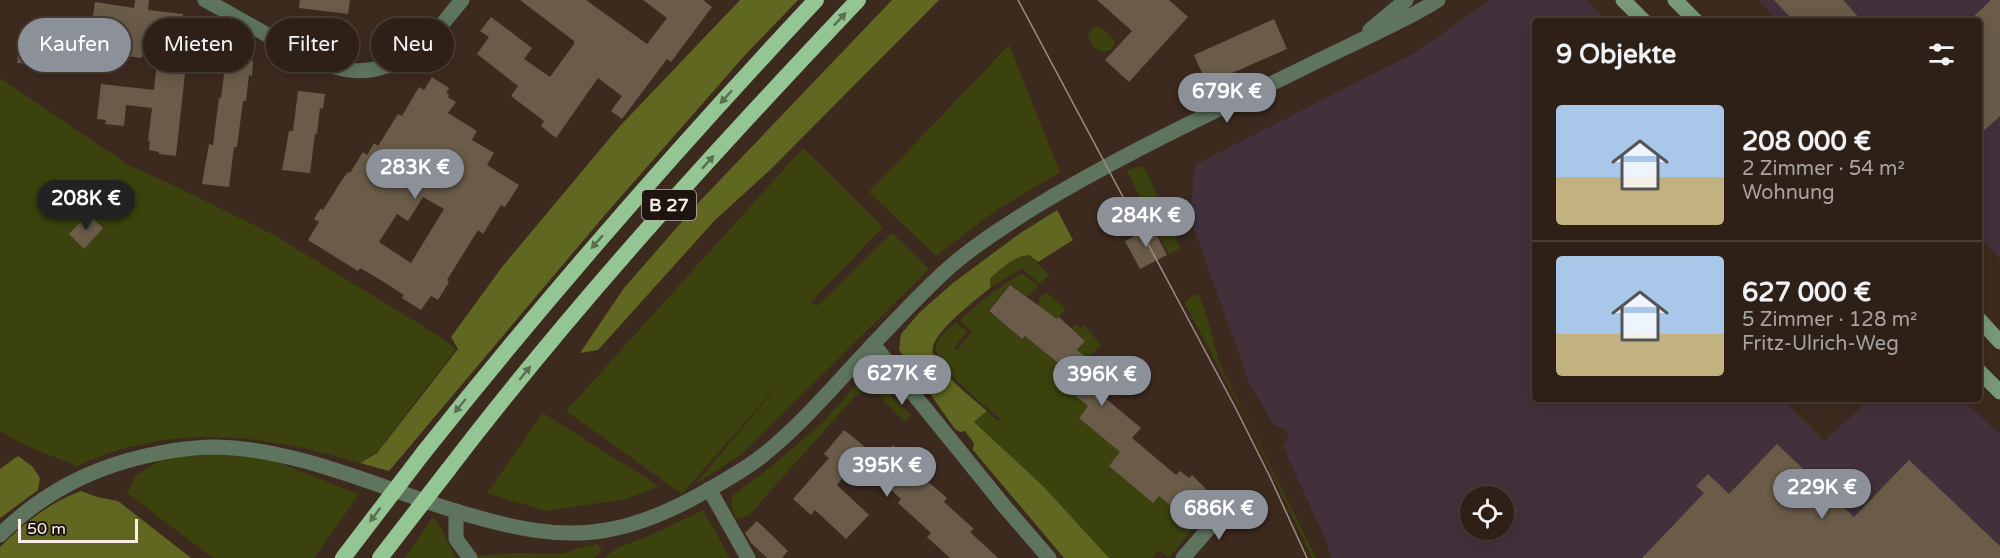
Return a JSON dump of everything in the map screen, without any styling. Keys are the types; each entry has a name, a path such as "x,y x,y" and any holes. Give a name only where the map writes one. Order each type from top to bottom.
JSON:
{"highway":[{"name":"B 27","path":"343,558 502,354 631,202 816,0"},
{"name":"B 27","path":"381,558 533,363 639,238 858,0"}],"main road":[{"path":"1623,0 1641,18"},
{"path":"1675,0 1693,18"},
{"path":"1982,322 2000,342"},
{"path":"1982,374 2000,392"}],"street":[{"path":"205,0 310,59 332,68 351,71 376,69 398,60 423,43 462,0"},
{"path":"1354,43 1406,0"},
{"path":"0,535 59,488 91,473 142,457 213,447 271,453 456,511 516,528 540,532 584,533 633,524 668,511 740,472 784,437 944,273 993,233 1067,187 1124,156 1354,43 1410,18 1438,0"},
{"path":"873,344 1049,558"},
{"path":"709,489 747,558"},
{"path":"1183,558 1231,503"},
{"path":"456,511 456,539 470,558"}],"shaded area":[{"path":"1490,0 1587,0 1605,18 1532,18 1532,402 1785,402 1824,441 1867,402 1965,402 2000,435 2000,558 1331,558 1327,543 1283,446 1289,437 1285,429 1273,424 1249,382 1190,217 1195,165 1414,53"},
{"path":"1758,0 2000,0 2000,259 1982,239 1982,18 1774,18"}],"green space":[{"path":"740,0 798,0 746,54 604,216 389,471 360,463 377,453 458,349 451,337 502,267 619,127"},
{"path":"892,0 939,0 769,171 715,220 598,350 580,353 624,288 700,201"},
{"path":"1094,27 1104,30 1111,36 1115,41 1112,49 1104,52 1093,45 1088,33"},
{"path":"1009,45 1060,172 998,209 936,256 869,192"},
{"path":"0,78 128,165 274,235 442,338 456,349 377,452 359,463 323,453 252,439 182,438 147,443 112,452 77,466 24,445 0,431"},
{"path":"803,148 883,227 811,302 817,306 892,233 929,269 741,455 695,484 798,362 682,494 566,411"},
{"path":"1140,166 1147,172 1180,248 1169,255 1127,171"},
{"path":"1057,210 1073,240 1038,262 1029,255 1013,260 1003,267 990,279 990,288 945,328 933,346 933,353 942,369 964,392 987,411 974,422 1043,486 1109,558 1064,558 973,450 974,443 965,431 960,432 955,429 899,350 901,334 919,313 953,283 1019,234"},
{"path":"1029,255 1049,275 1040,284 1022,268 990,288 990,279 1003,267 1013,260"},
{"path":"1022,273 1038,286 1028,297 1010,284 988,311 1022,339 1025,336 1063,367 1054,378 1088,406 1079,418 1120,452 1109,466 1159,496 1195,526 1169,558 1159,550 1152,558 1109,558 1043,486 974,422 987,411 998,421 1001,419 962,386 943,365 936,347 944,334 956,323 967,331 954,348 957,350 972,332 960,320 990,294"},
{"path":"1046,292 1066,309 1057,319 1046,311 1042,316 1035,309 1040,302 1038,300"},
{"path":"1195,294 1200,297 1219,362 1316,558 1312,558 1249,424 1184,302"},
{"path":"1075,323 1081,329 1084,325 1101,345 1087,358 1075,353 1085,341 1072,328"},
{"path":"865,380 883,389 911,415 905,422 872,389 856,395 750,514 738,520 732,507 734,494 772,466 823,422 858,383"},
{"path":"543,413 659,486 626,499 546,511 487,493"},
{"path":"214,453 269,459 359,494 314,558 213,558 127,493 136,475 169,455"},
{"path":"18,456 32,466 40,478 38,490 0,518 0,469"},
{"path":"81,491 118,501 191,558 0,558 0,547 18,530 58,501"},
{"path":"703,510 730,558 604,558 620,547"},
{"path":"433,518 442,530 456,558 404,558"},
{"path":"597,544 602,550 594,558 477,558 475,556 517,553 563,554"}],"building":[{"path":"135,0 149,0 148,10 183,14 183,18 143,18 142,58 131,57 131,18 93,18 95,2 134,8"},
{"path":"300,0 350,0 348,14 299,8"},
{"path":"520,0 586,0 647,44 667,18 643,0 703,0 712,7 671,62 667,59 622,119 611,111 622,96 598,78 556,138 541,126 544,121 511,96 518,86 477,54 489,37 480,31 491,17 532,48 524,59 550,77 574,41"},
{"path":"1097,0 1169,0 1188,17 1129,82 1105,60 1132,31"},
{"path":"1774,0 1843,0 1859,18 1791,18"},
{"path":"1991,0 2000,0 2000,116 1982,132 1982,18 1972,18"},
{"path":"1274,19 1287,49 1207,84 1194,55"},
{"path":"156,72 185,73 176,156 149,150 152,108 126,105 124,126 105,124 106,120 97,119 101,84 154,90"},
{"path":"224,72 252,72 252,76 249,75 246,101 243,101 229,187 202,184 209,144 213,145 219,98 221,98"},
{"path":"432,77 449,88 446,92 449,94 448,97 456,102 448,113 477,131 472,140 494,153 487,165 519,185 505,207 501,205 483,234 478,230 447,280 449,282 438,300 431,296 421,310 402,298 404,295 379,279 360,268 358,271 308,240 319,222 314,219 321,208 323,210 363,152 367,155 374,143 378,146 398,114 402,116 419,87 424,90","holes":["423,197 444,209 411,263 379,242 397,214 408,221"]},
{"path":"298,91 325,94 323,109 320,108 317,134 315,134 310,173 282,170 289,131 293,131"},
{"path":"88,214 103,228 84,249 69,234"},
{"path":"1152,227 1167,255 1140,269 1125,241"},
{"path":"1010,285 1057,319 1059,317 1085,341 1077,350 1110,380 1099,393 1141,428 1132,438 1176,475 1180,471 1189,478 1192,475 1217,500 1195,526 1159,496 1153,503 1109,466 1120,452 1079,418 1088,406 1054,378 1063,367 1025,336 1022,339 989,311"},
{"path":"844,430 880,459 893,445 915,465 912,468 947,498 944,502 974,529 970,532 998,558 950,558 927,537 931,533 898,503 901,499 857,459 837,485 869,515 846,539 815,510 811,515 793,499 829,458 824,454"},
{"path":"1777,444 1854,517 1909,460 2000,546 2000,558 1642,558 1704,493 1696,486 1708,474 1729,494"},
{"path":"757,521 788,551 782,558 767,558 751,543 745,533"}],"tram line":[{"path":"1018,0 1235,407 1307,558"}]}
